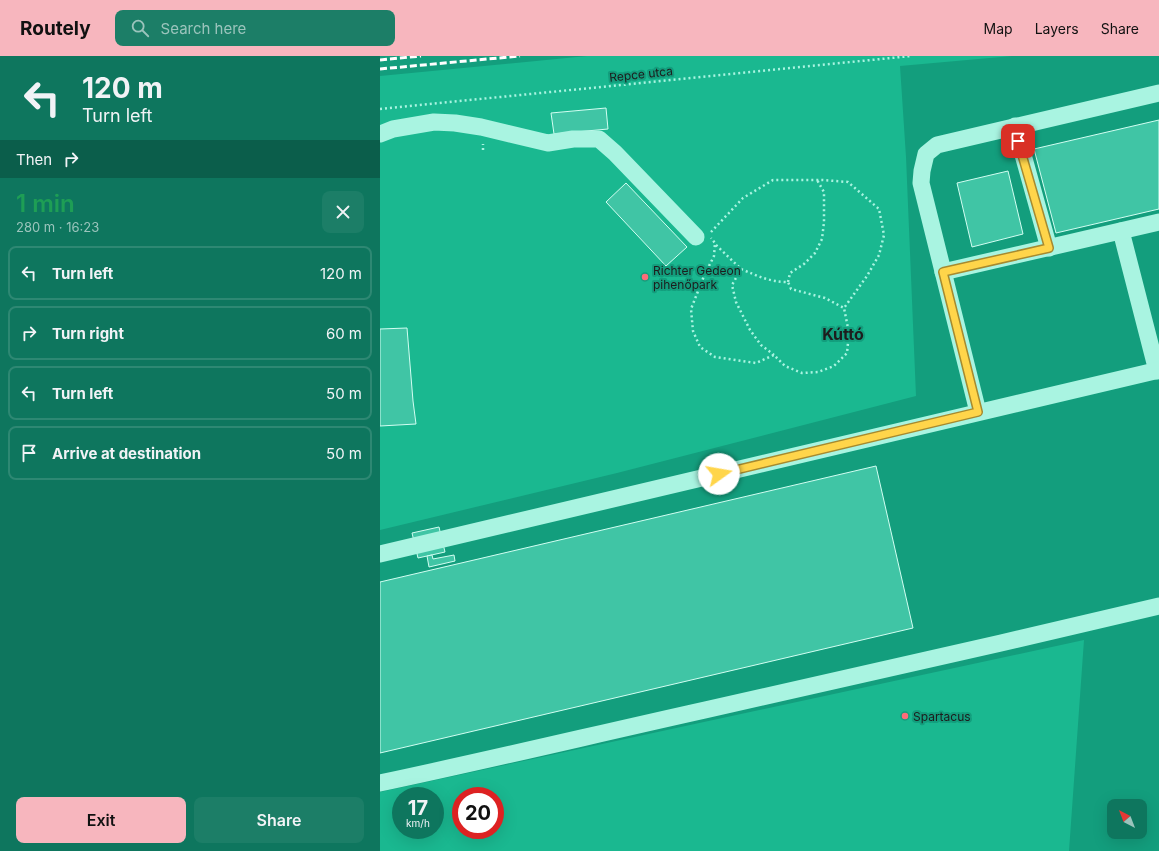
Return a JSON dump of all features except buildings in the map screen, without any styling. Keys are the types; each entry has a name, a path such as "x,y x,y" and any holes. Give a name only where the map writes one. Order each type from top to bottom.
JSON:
{"lane":[{"path":"978,412 921,183 926,154 937,145 1159,93"},
{"path":"380,134 393,129 434,122 483,127 548,143 573,139 599,140 615,153 696,237"},
{"path":"1015,126 1049,248"},
{"path":"943,272 1159,222"},
{"path":"380,554 1158,370 1121,231"},
{"path":"380,783 1047,633 1159,606"}],"path":[{"name":"Repce utca","path":"380,108 911,56"},
{"path":"740,269 732,286 736,302 750,330 761,345 774,354 785,366 802,373 818,372 834,366 847,353 849,333 844,308 880,255 884,235 878,209 848,182 773,180 743,198 708,235 740,269 776,282 788,282"},
{"path":"817,180 824,192 824,222 822,239 815,253 804,264 790,273 788,282 791,289 825,298 844,308"},
{"path":"715,244 714,256 704,276 691,309 694,331 700,347 715,357 756,363 774,354"}],"green space":[{"name":"Richter Gedeon pihenőpark","path":"587,56 1012,56 900,66 906,157 916,396 617,473 380,530 380,76"},
{"name":"Spartacus","path":"1084,640 1069,851 380,851 380,792 392,789 392,839 444,839 444,787 403,787"}],"railway":[{"path":"380,60 421,56"},
{"path":"380,69 520,56"}],"place":[{"name":"Richter Gedeon pihenőpark","path":"645,277"},
{"name":"Spartacus","path":"905,716"}],"district":[{"name":"Kúttó","path":"843,334"}],"route":[{"path":"719,474 978,412 943,272 1049,248 1018,141"}]}
